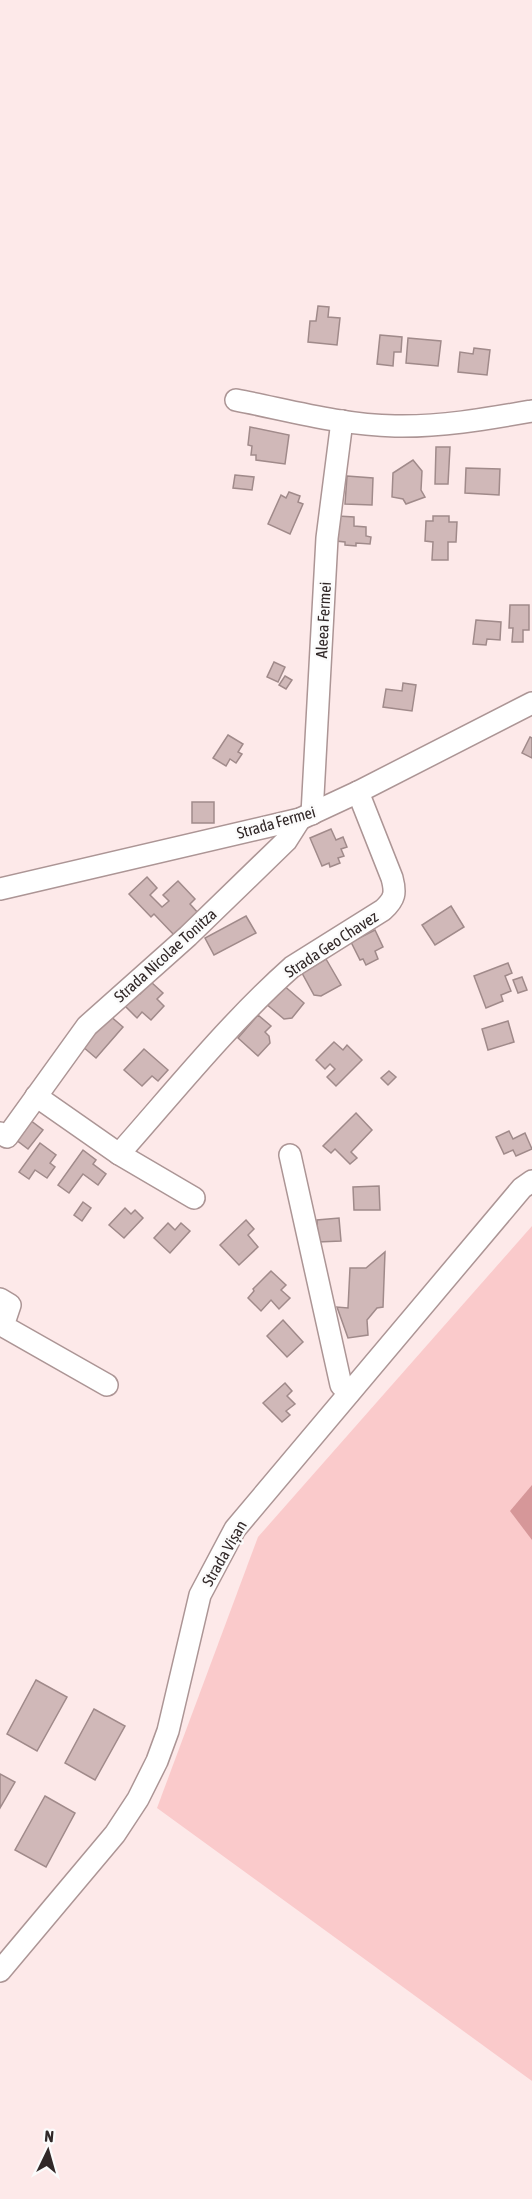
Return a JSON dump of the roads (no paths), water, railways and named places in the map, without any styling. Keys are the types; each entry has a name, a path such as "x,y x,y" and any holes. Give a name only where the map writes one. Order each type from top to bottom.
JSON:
{"street":[{"path":"236,400 342,424 394,426 452,424 532,411"},
{"name":"Aleea Fermei","path":"306,817 327,538 342,424"},
{"name":"Strada Fermei","path":"0,889 306,817 532,703"},
{"name":"Strada Geo Chavez","path":"119,1154 252,1005 279,978 292,967 383,910 392,902 395,892 392,878 358,792"},
{"name":"Strada Nicolae Tonitza","path":"2,1140 87,1026 188,936 286,841 306,817"},
{"path":"36,1096 119,1154 194,1198"},
{"path":"290,1155 341,1385 349,1393"},
{"name":"Strada Vișan","path":"0,1971 115,1834 138,1799 157,1761 168,1731 200,1595 235,1528 522,1188 532,1181"},
{"path":"0,1299 10,1305 3,1326 107,1385"}]}
